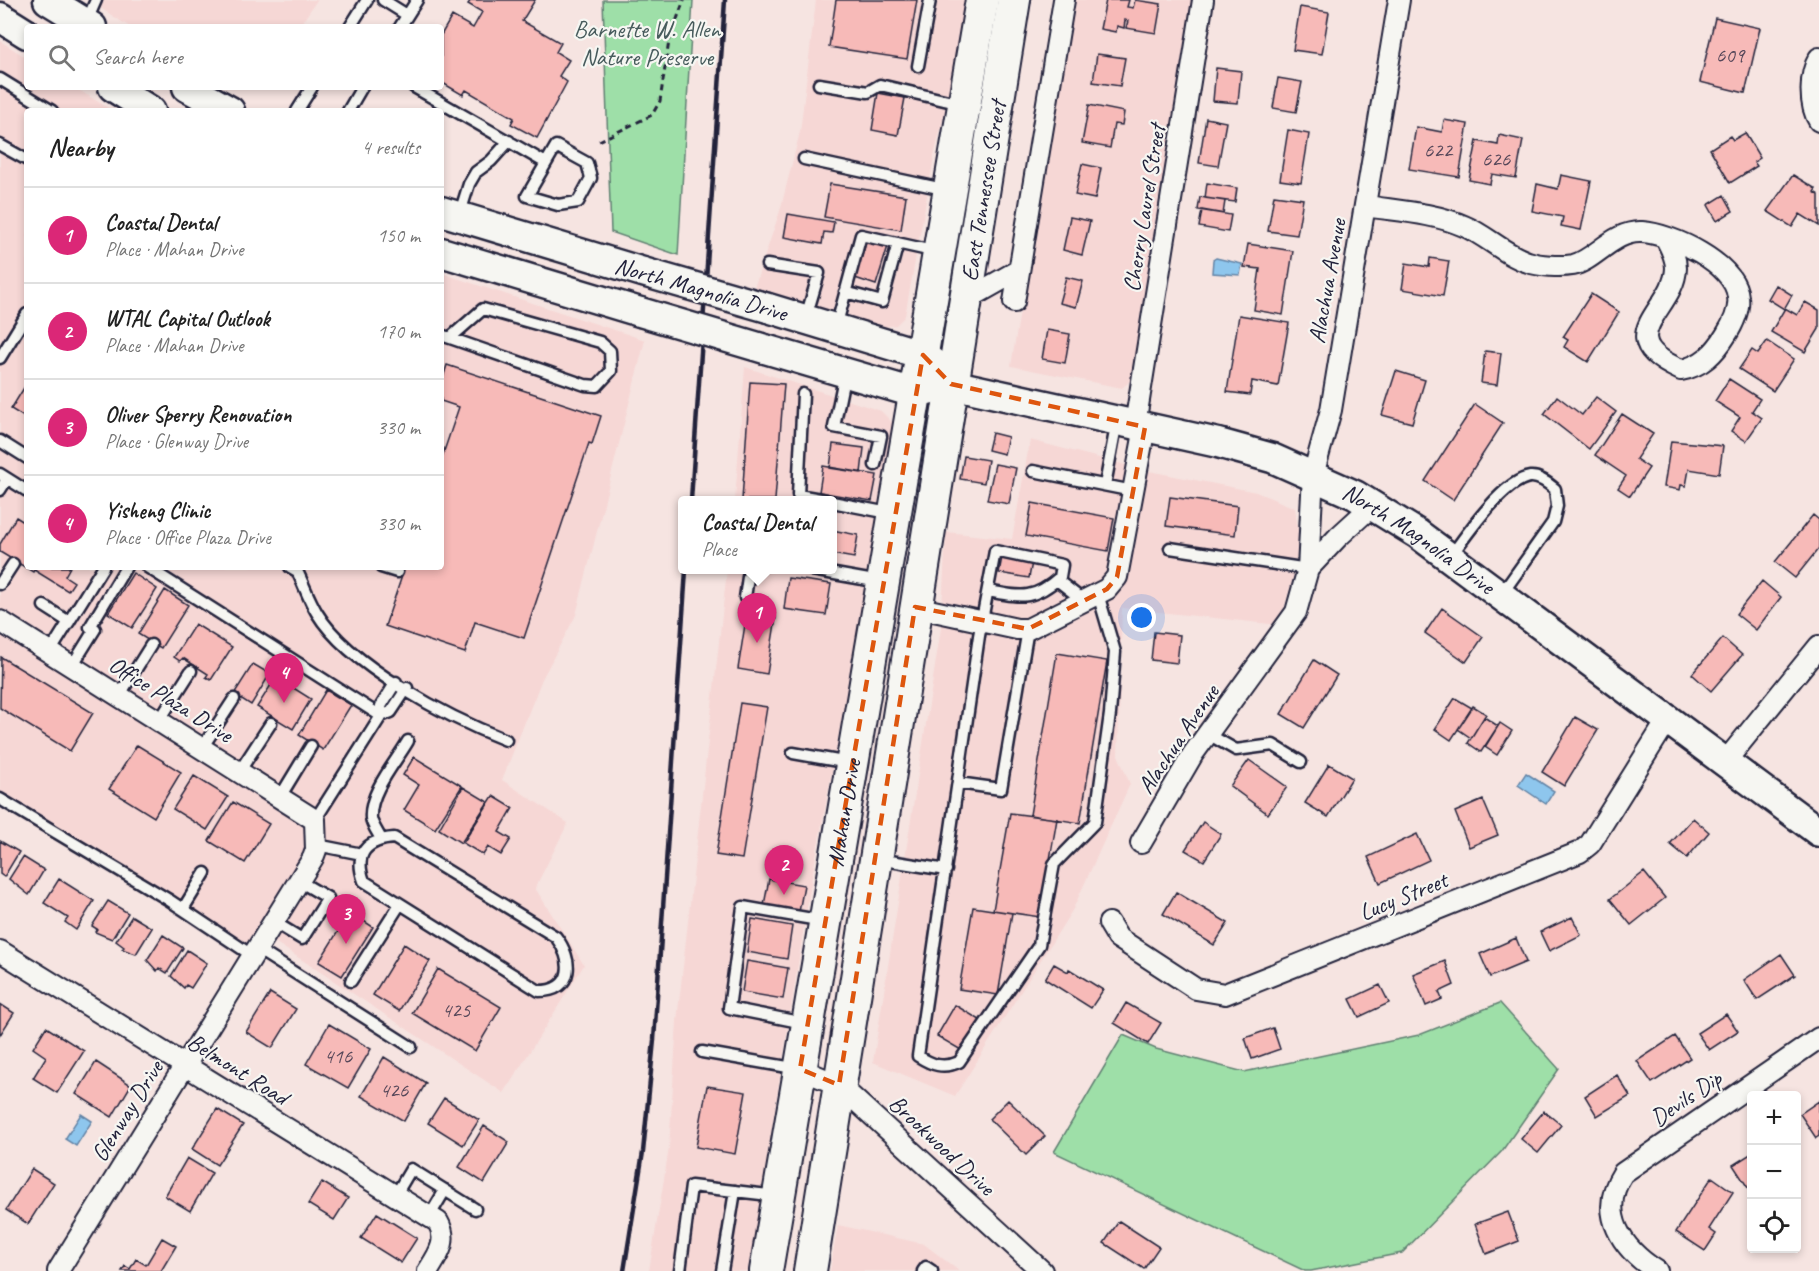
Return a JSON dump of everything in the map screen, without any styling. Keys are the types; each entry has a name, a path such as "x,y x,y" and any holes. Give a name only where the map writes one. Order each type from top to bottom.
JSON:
{"main road":[{"path":"48,0 91,17"},
{"name":"East Tennessee Street","path":"923,355 982,0"},
{"name":"East Tennessee Street","path":"951,384 1014,0"},
{"path":"0,17 24,32"},
{"path":"117,90 146,108"},
{"path":"190,97 221,108"},
{"path":"444,245 450,214"},
{"name":"North Magnolia Drive","path":"450,214 923,355 938,367 951,384"},
{"name":"North Magnolia Drive","path":"444,256 916,391 951,384 1236,447 1313,475 1373,505 1450,557 1819,832"},
{"name":"Mahan Drive","path":"766,1271 894,514 892,449 916,391 923,355"},
{"name":"Mahan Drive","path":"810,1271 951,384"},
{"path":"837,852 875,858"}],"street":[{"path":"1014,302 1064,0"},
{"name":"Cherry Laurel Street","path":"1028,629 1091,597 1111,585 1117,577 1133,490 1133,424 1203,0"},
{"name":"Alachua Avenue","path":"1141,843 1172,787 1296,612 1308,569 1313,475 1331,410 1399,0"},
{"path":"1819,58 1812,97 1812,105 1819,121"},
{"path":"1366,206 1426,216 1464,226 1527,262 1575,265 1613,240 1640,232 1665,237 1691,248 1722,267 1738,295 1738,307 1732,325 1721,344 1695,367 1681,370 1654,354 1648,343 1646,328 1672,284 1676,269 1675,257 1665,237"},
{"path":"964,301 1019,270"},
{"name":"Alachua Avenue","path":"1308,569 1373,505"},
{"path":"915,607 982,622 1028,629"},
{"name":"Office Plaza Drive","path":"0,621 315,820"},
{"path":"1725,762 1819,646"},
{"name":"Lucy Street","path":"1109,923 1118,938 1196,989 1225,994 1580,852 1590,844 1668,719"},
{"name":"Glenway Drive","path":"58,1271 313,858 317,845 315,820"},
{"name":"Belmont Road","path":"0,951 438,1222 443,1235 440,1252 428,1271"},
{"name":"Devils Dip","path":"1657,1271 1644,1263 1625,1244 1613,1219 1611,1198 1623,1173 1819,1038"},
{"name":"Brookwood Drive","path":"800,1069 839,1085 1042,1271"}],"lane":[{"path":"352,24 367,0"},
{"path":"382,0 407,15"},
{"path":"402,24 417,0"},
{"path":"918,66 930,0"},
{"path":"0,79 47,108"},
{"path":"819,84 868,92 880,85 965,105"},
{"path":"299,108 310,90"},
{"path":"350,108 360,90"},
{"path":"419,90 546,163"},
{"path":"450,214 476,172 491,161 509,141"},
{"path":"0,144 24,158"},
{"path":"556,146 587,163 591,178 578,202 558,205 527,196 546,163 556,146"},
{"path":"804,159 950,191"},
{"path":"836,329 861,235 940,252"},
{"path":"845,292 882,302 898,243"},
{"path":"767,265 819,273 806,320"},
{"path":"483,309 600,342 610,351 611,371 597,386 585,385 445,337 483,309"},
{"path":"0,358 24,319"},
{"path":"845,372 834,427 880,436 892,449 875,465"},
{"path":"803,496 798,495 804,394"},
{"path":"1105,485 1133,424"},
{"path":"0,441 24,456"},
{"path":"1033,471 1133,490"},
{"path":"1450,557 1493,504 1518,480 1532,476 1546,481 1555,489 1557,506 1552,522 1501,595"},
{"path":"0,490 4,477 24,489"},
{"path":"837,503 894,514"},
{"path":"1170,548 1308,569"},
{"path":"988,591 1023,597 1040,593 1060,577 1062,565 996,551 988,591 982,622 918,1056 933,1066 949,1066 959,1062 1039,945 1054,864 1095,822 1110,714 1115,652 1091,597 1057,580"},
{"path":"0,584 13,564"},
{"path":"50,652 101,570"},
{"path":"72,666 94,630 90,627 124,570"},
{"path":"152,570 381,716"},
{"path":"295,570 318,614 334,634 369,666 469,726 506,740"},
{"path":"391,570 397,572"},
{"path":"745,598 748,574"},
{"path":"834,574 883,583"},
{"path":"44,606 69,622"},
{"path":"958,783 1001,789 1028,629"},
{"path":"119,696 152,645"},
{"path":"159,722 191,671"},
{"path":"315,820 381,716 381,706 396,682"},
{"path":"381,716 391,712 407,688"},
{"path":"202,748 234,699"},
{"path":"239,772 271,723"},
{"path":"1208,734 1236,750 1272,745 1301,762"},
{"path":"381,839 371,819 372,807 408,741"},
{"path":"280,797 311,746"},
{"path":"793,753 852,764"},
{"path":"0,799 411,1047"},
{"path":"394,838 556,937 568,957 569,968 559,987 549,991 539,991 364,881 358,866 362,854 370,844 381,839 394,838"},
{"path":"317,845 362,854"},
{"path":"875,858 946,870"},
{"path":"183,909 205,873"},
{"path":"274,922 302,939 328,898 299,881"},
{"path":"351,981 400,904"},
{"path":"808,1023 729,1008 743,907 825,922"},
{"path":"702,1052 800,1069"},
{"path":"394,1196 411,1169 475,1209"},
{"path":"680,1271 691,1186 778,1196"},
{"path":"429,1217 446,1190"},
{"path":"722,1271 735,1191"},
{"path":"923,1271 926,1267 932,1271"}],"path":[{"path":"599,141 652,115 660,101 669,41 684,0"}],"highlighted area":[{"path":"923,355 951,384 1145,427 1117,577 1107,589 1028,629 915,607 839,1085 800,1069"}],"shaded area":[{"path":"88,0 317,0 301,24 125,24"},
{"path":"816,0 966,0 953,78 935,152 905,316 896,325 884,327 754,288 780,211 800,132"},
{"path":"1072,0 1194,0 1130,381 1122,388 1011,366"},
{"path":"0,41 24,56 24,90 79,90 108,108 24,108 24,570 444,570 444,274 645,340 576,615 542,679 502,780 568,823 535,888 584,965 504,1093 255,929 246,946 0,799"},
{"path":"745,367 881,411 892,422 892,436 860,624 812,877 749,1271 649,1271 669,1148 677,1021 727,574 837,574 837,496 735,496"},
{"path":"1030,440 1149,471 1256,492 1295,508 1301,551 1279,625 1122,608 1118,755 1130,784 1073,909 955,1096 873,1062 941,628 946,532 1012,539"},
{"path":"838,1225 924,1244 959,1271 830,1271"}],"green space":[{"name":"Barnette W. Allen Nature Preserve","path":"603,0 693,0 678,255 611,232"},
{"path":"1500,1003 1559,1069 1502,1151 1402,1253 1305,1271 1054,1152 1123,1035 1156,1049 1244,1072 1419,1035"}],"water":[{"path":"1216,258 1242,264 1240,275 1212,273 1213,260"},
{"path":"1526,773 1554,791 1546,804 1518,785"},
{"path":"81,1114 92,1121 76,1146 65,1139"}],"building":[{"path":"471,0 535,0 522,21 561,43 556,52 569,60 559,76 567,82 537,138 511,124 514,118 466,90 463,95 444,84 444,30 452,16 473,28 482,12 468,4"},
{"path":"836,0 917,0 907,59 829,47"},
{"path":"1106,0 1129,0 1127,7 1133,8 1135,0 1161,4 1156,33 1126,28 1128,21 1125,20 1124,28 1117,26 1116,32 1100,29"},
{"path":"1300,7 1329,12 1322,54 1293,50"},
{"path":"1715,18 1760,28 1745,93 1700,82"},
{"path":"1097,54 1125,58 1120,86 1093,82"},
{"path":"1216,68 1241,71 1238,103 1213,101"},
{"path":"1278,78 1302,82 1296,112 1273,108"},
{"path":"878,93 905,98 898,135 872,130"},
{"path":"1089,105 1124,112 1122,125 1114,124 1110,148 1082,143"},
{"path":"1206,118 1226,122 1218,166 1199,163"},
{"path":"1444,120 1468,124 1459,177 1409,169 1416,127 1442,132"},
{"path":"1288,130 1309,134 1301,183 1280,180"},
{"path":"1745,133 1760,158 1754,162 1757,166 1730,183 1710,149 1730,136 1733,140"},
{"path":"1499,135 1523,140 1516,178 1492,174 1490,184 1469,180 1477,141 1498,145"},
{"path":"1082,164 1101,168 1095,199 1075,195"},
{"path":"1561,175 1591,181 1581,230 1561,226 1563,217 1532,211 1537,184 1558,189"},
{"path":"1793,175 1816,189 1814,192 1819,195 1819,226 1800,214 1792,227 1767,211"},
{"path":"1207,183 1237,188 1235,202 1205,198"},
{"path":"830,184 906,196 901,230 824,217"},
{"path":"1274,195 1303,199 1297,235 1268,231"},
{"path":"1724,195 1733,211 1717,221 1708,205"},
{"path":"1200,197 1225,201 1223,214 1198,210"},
{"path":"1202,210 1231,215 1228,232 1199,227"},
{"path":"788,214 834,222 832,233 824,232 822,244 784,237"},
{"path":"1070,217 1090,221 1082,255 1063,250"},
{"path":"867,240 888,246 876,285 855,278"},
{"path":"1248,244 1293,251 1283,315 1254,310 1260,269 1244,267"},
{"path":"1430,258 1449,261 1443,296 1402,289 1406,263 1429,267"},
{"path":"1066,277 1083,281 1076,307 1059,303"},
{"path":"1776,285 1792,295 1784,309 1768,299"},
{"path":"1591,294 1619,312 1588,362 1564,347 1568,340 1563,337"},
{"path":"1805,302 1819,310 1819,329 1805,352 1771,332 1785,308 1797,315"},
{"path":"1239,315 1289,323 1278,386 1252,381 1250,395 1227,392"},
{"path":"1047,330 1070,334 1065,363 1042,359"},
{"path":"1767,341 1794,359 1773,391 1739,369 1752,350 1758,354"},
{"path":"1485,351 1501,353 1497,385 1481,383"},
{"path":"447,365 601,416 592,444 589,443 524,638 475,622 465,653 385,626 404,570 444,570 444,451 459,407 444,402 444,374"},
{"path":"1396,371 1425,380 1412,423 1382,415"},
{"path":"1729,379 1760,399 1752,411 1762,418 1746,441 1731,431 1740,417 1715,401"},
{"path":"750,382 784,384 775,496 742,496"},
{"path":"24,388 24,417 11,409"},
{"path":"1557,396 1582,415 1596,397 1616,412 1589,449 1544,414"},
{"path":"1475,404 1503,423 1453,500 1425,481"},
{"path":"1622,414 1653,434 1636,459 1649,468 1630,496 1618,488 1626,476 1595,455"},
{"path":"992,433 1008,437 1004,454 988,450"},
{"path":"1671,441 1723,446 1719,474 1689,469 1686,486 1681,485 1680,490 1664,487"},
{"path":"833,444 864,448 861,473 830,468"},
{"path":"964,456 988,460 984,483 960,479"},
{"path":"995,464 1016,468 1009,504 987,500"},
{"path":"823,466 877,475 872,501 819,492"},
{"path":"1170,497 1238,506 1235,535 1166,526"},
{"path":"1032,503 1114,518 1108,551 1026,536"},
{"path":"1813,515 1819,520 1819,548 1795,578 1775,562"},
{"path":"16,517 24,522 24,567 0,552 0,544"},
{"path":"837,531 858,535 854,558 837,555"},
{"path":"1002,557 1032,562 1029,578 999,573"},
{"path":"34,570 68,570 65,576 74,582 68,591"},
{"path":"133,573 157,589 132,628 108,613"},
{"path":"788,578 831,584 826,615 784,609"},
{"path":"1762,581 1781,597 1756,630 1736,614"},
{"path":"165,590 188,605 161,648 138,634"},
{"path":"1442,608 1483,637 1466,662 1425,633"},
{"path":"747,612 776,617 767,674 738,669"},
{"path":"195,624 232,647 211,680 206,677 208,674 183,658 180,661 174,657"},
{"path":"1154,632 1180,635 1177,663 1151,660"},
{"path":"1723,638 1742,655 1711,691 1692,674"},
{"path":"1057,653 1107,661 1080,823 1030,815"},
{"path":"1,657 93,713 70,751 0,708"},
{"path":"1314,660 1337,675 1304,728 1281,714"},
{"path":"253,664 270,674 251,705 234,694"},
{"path":"276,677 311,699 293,729 257,707"},
{"path":"326,690 351,705 323,750 299,735"},
{"path":"1455,698 1472,708 1451,740 1435,729"},
{"path":"740,703 767,707 742,859 716,855"},
{"path":"1473,706 1486,714 1471,738 1458,729"},
{"path":"1484,717 1498,726 1481,752 1468,743"},
{"path":"1575,717 1598,730 1564,786 1542,772"},
{"path":"1500,723 1512,731 1497,755 1485,747"},
{"path":"137,745 181,772 154,817 109,789"},
{"path":"414,757 462,786 435,829 404,810 419,785 403,775"},
{"path":"1249,760 1287,787 1268,814 1230,786"},
{"path":"1329,764 1352,778 1328,817 1305,803"},
{"path":"194,776 228,797 207,830 173,809"},
{"path":"463,787 488,802 461,843 439,829"},
{"path":"493,796 513,808 499,832 511,839 501,855 488,847 483,855 463,843"},
{"path":"1483,800 1498,835 1469,847 1455,812"},
{"path":"233,802 269,824 245,863 209,841"},
{"path":"1010,813 1057,819 1040,917 993,910"},
{"path":"1693,818 1709,832 1687,858 1670,844"},
{"path":"1203,822 1221,834 1204,861 1185,850"},
{"path":"1417,834 1429,860 1380,883 1368,857"},
{"path":"0,841 19,852 4,877 0,874"},
{"path":"23,857 44,870 29,895 9,879"},
{"path":"1644,872 1665,898 1631,925 1610,899"},
{"path":"59,879 94,901 76,930 65,922 68,918 44,903"},
{"path":"769,879 804,885 799,912 764,905"},
{"path":"1176,892 1228,923 1214,945 1163,914"},
{"path":"108,901 128,913 112,939 95,932 97,929 92,926"},
{"path":"973,907 1012,913 998,995 959,989"},
{"path":"350,912 373,927 342,976 319,962"},
{"path":"132,916 152,928 136,954 122,949 124,947 116,941"},
{"path":"1572,917 1581,935 1549,951 1540,932"},
{"path":"752,919 792,926 787,959 747,952"},
{"path":"163,935 183,948 167,973 159,968 157,971 147,960"},
{"path":"1516,938 1526,962 1490,977 1480,954"},
{"path":"404,944 430,961 399,1011 373,995"},
{"path":"187,950 207,963 191,988 186,985 184,988 171,976"},
{"path":"1781,954 1795,975 1757,1000 1744,980"},
{"path":"747,961 788,968 783,999 742,992"},
{"path":"1445,961 1454,985 1439,992 1442,999 1426,1006 1413,974"},
{"path":"1054,964 1068,972 1069,969 1103,990 1091,1008 1045,979"},
{"path":"438,969 501,1007 475,1051 412,1013"},
{"path":"1380,985 1389,1003 1359,1017 1350,999"},
{"path":"270,993 296,1009 272,1048 246,1032"},
{"path":"1126,1003 1161,1023 1148,1044 1114,1023"},
{"path":"0,1004 14,1013 0,1035"},
{"path":"955,1005 980,1020 961,1050 937,1036"},
{"path":"1726,1014 1738,1031 1709,1050 1697,1033"},
{"path":"329,1024 371,1049 348,1088 306,1064"},
{"path":"46,1027 84,1051 57,1093 33,1078 46,1057 33,1048"},
{"path":"1273,1028 1280,1049 1252,1059 1245,1038"},
{"path":"1675,1036 1690,1058 1652,1083 1637,1061"},
{"path":"384,1057 426,1083 404,1121 361,1096"},
{"path":"96,1062 131,1085 112,1117 76,1094"},
{"path":"1617,1075 1630,1096 1597,1116 1585,1096"},
{"path":"707,1086 746,1092 735,1154 696,1147"},
{"path":"444,1098 479,1120 463,1145 428,1123"},
{"path":"1008,1100 1045,1136 1026,1155 989,1119"},
{"path":"1819,1101 1819,1136 1816,1138 1801,1113"},
{"path":"217,1109 243,1125 217,1165 192,1149"},
{"path":"1544,1111 1561,1125 1538,1153 1521,1139"},
{"path":"484,1126 509,1142 484,1183 459,1167"},
{"path":"1747,1156 1747,1186 1733,1165"},
{"path":"187,1158 212,1173 190,1211 165,1196"},
{"path":"32,1169 54,1183 28,1224 6,1210"},
{"path":"1712,1177 1733,1192 1709,1229 1716,1234 1705,1251 1676,1232"},
{"path":"322,1182 348,1198 334,1220 308,1204"},
{"path":"1508,1212 1519,1241 1486,1254 1475,1224"},
{"path":"377,1213 417,1238 401,1263 361,1238"},
{"path":"1119,1221 1159,1247 1144,1269 1104,1243"},
{"path":"162,1238 176,1246 161,1271 122,1271 125,1266 130,1269 136,1259 146,1265"}],"railway":[{"path":"691,496 725,0"},
{"path":"624,1271 643,1152 654,1040 686,574"}],"place":[{"name":"Coastal Dental","path":"757,643"},
{"name":"Yisheng Clinic","path":"284,703"},
{"name":"WTAL Capital Outlook","path":"784,895"},
{"name":"Oliver Sperry Renovation","path":"346,944"}]}
